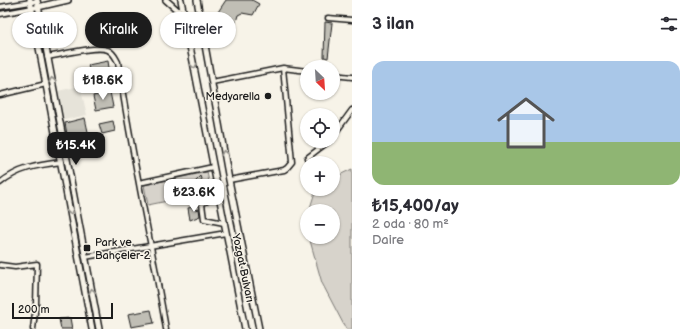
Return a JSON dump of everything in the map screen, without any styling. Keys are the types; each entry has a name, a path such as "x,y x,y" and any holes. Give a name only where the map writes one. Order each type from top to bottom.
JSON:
{"main road":[{"path":"68,0 38,2 47,57 99,329"},
{"path":"166,0 180,12"},
{"name":"Yozgat Bulvarı","path":"181,0 183,12"},
{"path":"30,1 92,329"},
{"name":"Yozgat Bulvarı","path":"198,1 229,180 259,329"},
{"name":"Yozgat Bulvarı","path":"190,48 245,329"}],"street":[{"path":"0,7 30,1 38,2"},
{"path":"0,14 32,8 38,2"},
{"path":"328,18 352,20"},
{"path":"47,57 95,49 107,49 114,54 118,62 166,329"},
{"path":"212,82 283,68 300,70"},
{"path":"229,180 284,170 290,166 292,162 283,68"},
{"path":"340,76 352,77"},
{"path":"0,95 46,84"},
{"path":"340,126 352,110"},
{"path":"310,156 320,148"},
{"path":"0,183 12,174 26,168 61,162"},
{"path":"139,182 213,167"},
{"path":"218,194 202,204 204,219 224,223"},
{"path":"85,257 226,233"},
{"path":"0,265 15,267 37,264 36,304 33,329"}],"shaded area":[{"path":"80,86 87,115 64,120 58,91"},
{"path":"352,169 352,329 346,329 322,283 311,244 340,244 340,204 311,204 314,196 340,196 340,175"},
{"path":"207,172 211,192 148,205 144,185"}],"building":[{"path":"226,0 252,0 259,4 253,15 242,13 238,15 236,22 236,12 218,12"},
{"path":"325,22 332,23 328,58 324,57"},
{"path":"108,61 110,75 91,78 88,65"},
{"path":"110,92 113,107 96,110 93,96"},
{"path":"85,118 90,141 69,146 65,123"},
{"path":"113,121 115,131 102,134 99,124"},
{"path":"201,176 202,179 200,182 203,188 201,191 196,192 193,190 192,185"},
{"path":"193,207 194,210 199,209 200,216 190,220 188,208"},
{"path":"151,310 154,323 131,327 128,314"},
{"path":"70,318 72,329 61,329 59,319"}],"place":[{"name":"Medyarella","path":"268,96"},
{"name":"Park ve Bahçeler-2","path":"87,248"}]}
